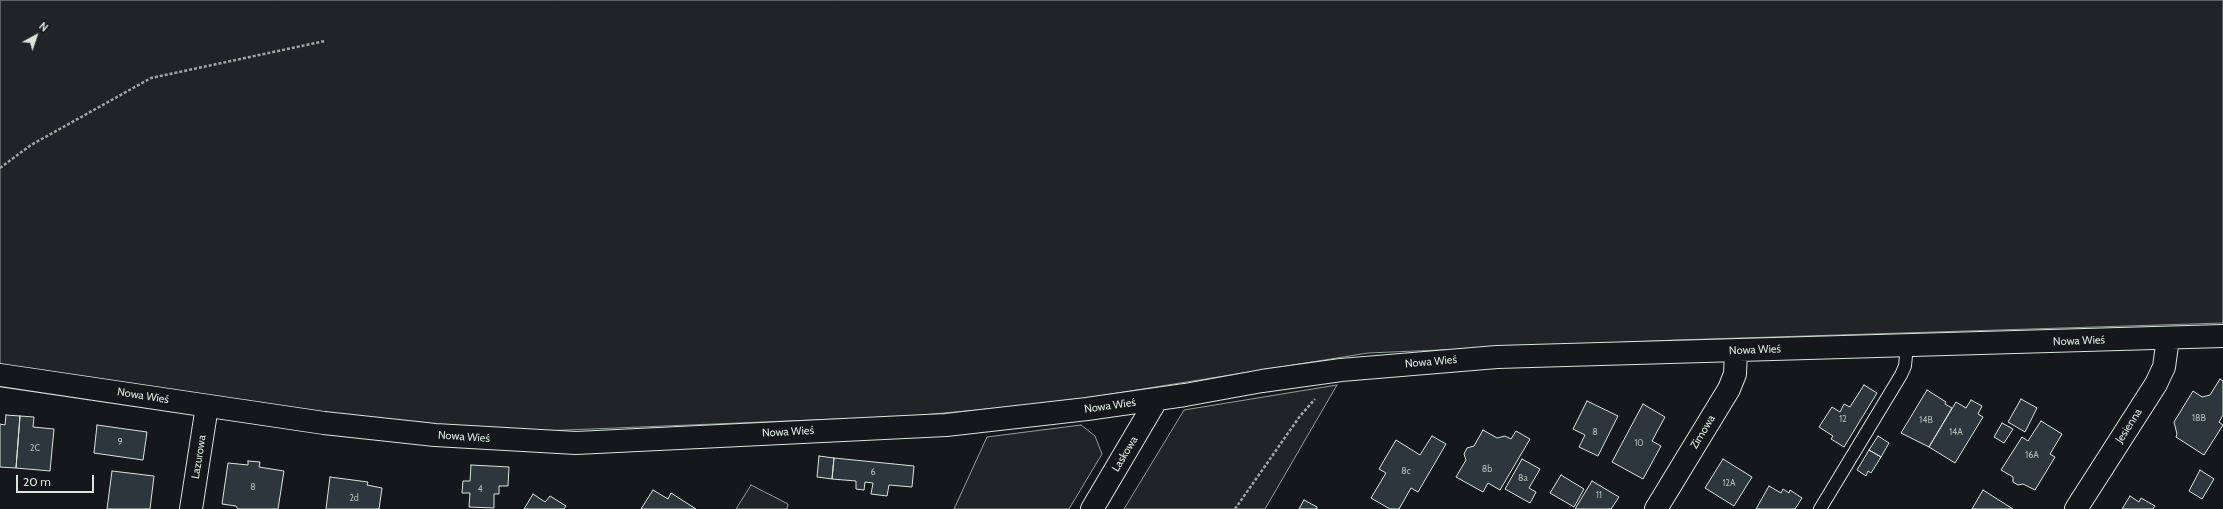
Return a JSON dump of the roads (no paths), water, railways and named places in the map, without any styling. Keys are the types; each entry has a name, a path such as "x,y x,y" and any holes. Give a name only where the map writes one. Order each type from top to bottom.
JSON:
{"street":[{"name":"Nowa Wieś","path":"0,375 207,406 434,435 576,443 946,425 1158,399 1262,381 1341,370 1497,357 2223,336"},
{"name":"Jesienna","path":"2076,509 2156,384 2164,367 2168,338"},
{"name":"Zimowa","path":"1656,509 1729,389 1734,374 1736,350"},
{"name":"Laskowa","path":"1092,509 1158,399"},
{"name":"Lazurowa","path":"191,509 207,406"}],"lane":[{"path":"1820,509 1901,375 1905,366 1907,345"}]}
